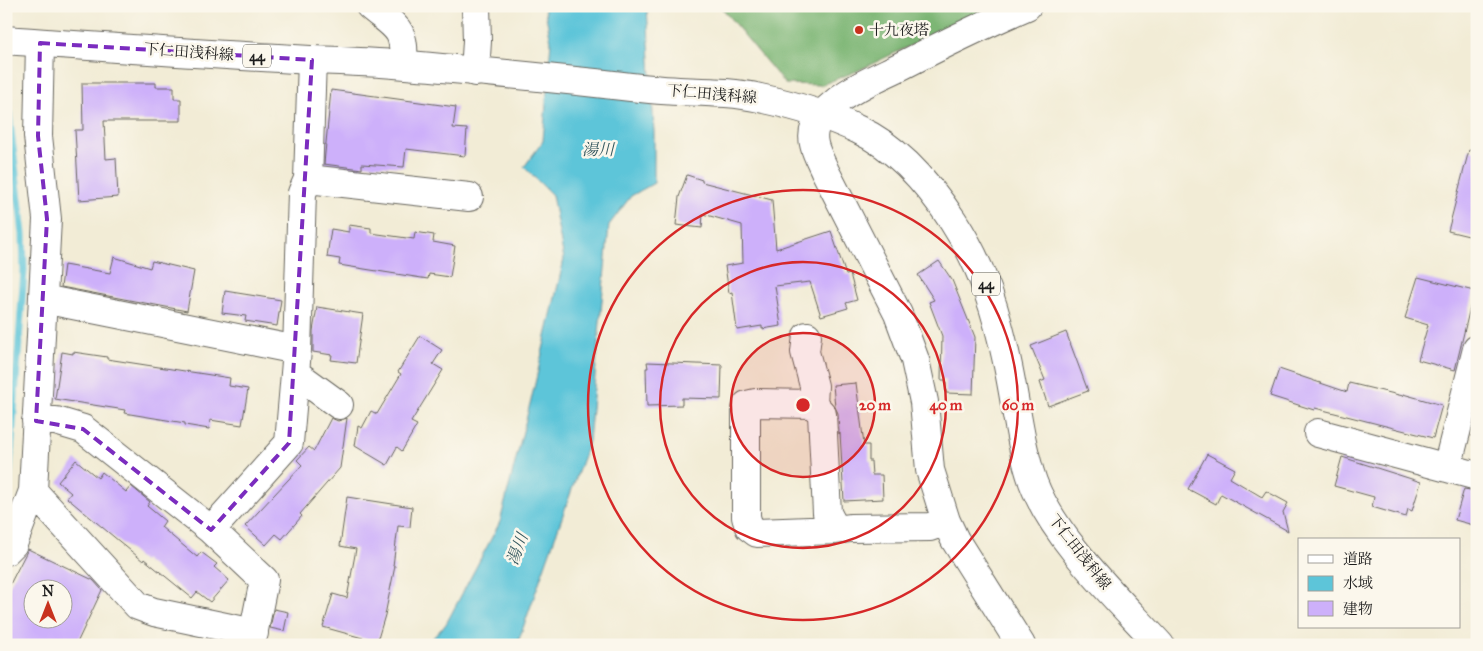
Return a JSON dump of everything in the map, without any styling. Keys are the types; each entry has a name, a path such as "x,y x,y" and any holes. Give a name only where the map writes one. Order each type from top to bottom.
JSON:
{"street":[{"path":"370,6 396,28 402,36 404,47 403,64"},
{"path":"476,6 482,72"},
{"path":"1021,645 955,540 946,520 930,470 924,402 915,360 898,314 815,149 813,136 815,126 822,115 838,101 863,85 1027,6"},
{"path":"6,552 13,544 34,491 47,219 38,136 24,42"},
{"name":"下仁田浅科線","path":"24,42 403,64 658,90 759,97 822,115 860,130 892,152 914,171 935,196 963,236 976,260 993,304 1008,365 1023,444 1034,484 1041,499 1058,528 1082,559 1160,645"},
{"path":"211,530 289,444 296,361 302,193 308,179 312,60"},
{"path":"308,179 469,197"},
{"path":"43,299 296,361 339,405"},
{"path":"807,336 805,352 814,386 813,404 822,414 827,513 836,530"},
{"path":"1447,468 1477,349"},
{"path":"813,404 747,404 746,517 749,527 757,533 850,528 930,527 946,520"},
{"path":"34,491 138,606 252,639 264,580 211,530 83,429 56,421 36,421"},
{"path":"1318,433 1477,476"}],"highlighted area":[{"path":"40,43 312,60 289,443 211,530 83,429 36,421 47,219 38,136"}],"green space":[{"path":"720,6 994,6 857,71 821,85 785,84"}],"water":[{"name":"湯川","path":"544,6 647,6 654,132 654,183 631,196 609,225 589,441 517,645 426,645 446,624 500,522 564,259 552,195 524,167 543,141 551,41"}],"building":[{"path":"82,83 156,83 156,87 174,87 174,99 181,99 181,121 104,121 106,159 116,158 118,197 79,200 75,130 83,130"},
{"path":"331,90 456,107 453,128 467,129 465,156 406,149 404,167 362,164 362,169 324,164"},
{"path":"1469,150 1477,151 1477,238 1448,231"},
{"path":"687,175 702,180 702,182 772,200 776,249 831,231 846,275 850,274 857,300 846,303 848,308 821,316 810,282 775,286 781,326 762,329 762,326 737,330 732,292 729,293 725,266 743,263 742,225 703,214 702,228 676,225 679,197"},
{"path":"349,225 371,228 371,233 414,239 415,232 434,235 433,242 455,246 450,277 429,274 428,279 339,265 340,259 327,257 331,229 349,232"},
{"path":"114,257 150,268 152,261 194,271 187,311 61,287 64,265 110,273"},
{"path":"939,261 952,280 975,337 973,394 946,393 946,380 941,380 942,336 929,302 934,300 918,275"},
{"path":"1418,277 1474,291 1455,370 1418,360 1428,325 1405,318"},
{"path":"225,291 281,300 277,326 245,321 246,316 222,313"},
{"path":"317,307 363,314 356,363 331,360 332,355 313,352 313,331"},
{"path":"1066,332 1088,391 1048,406 1040,382 1045,380 1031,346"},
{"path":"420,336 442,350 433,364 443,370 411,422 417,425 402,451 397,447 387,465 355,446 358,426 362,428 371,411 377,414 401,374 398,372"},
{"path":"62,352 107,357 107,359 230,378 229,386 248,389 242,425 210,420 209,429 124,413 125,410 55,399"},
{"path":"647,362 722,365 721,399 682,398 682,405 647,406"},
{"path":"1279,369 1347,392 1349,383 1403,396 1403,394 1442,405 1433,438 1315,408 1314,410 1270,396"},
{"path":"856,383 864,445 869,445 869,461 871,461 872,475 882,475 883,499 844,501 840,433 833,385"},
{"path":"331,418 338,421 347,418 340,468 300,514 302,516 282,539 276,534 266,545 245,526 302,465 297,460 309,447 314,451"},
{"path":"1207,454 1235,469 1230,478 1262,497 1266,491 1288,503 1283,512 1288,531 1221,494 1216,504 1188,489"},
{"path":"1342,457 1421,482 1412,511 1408,509 1406,517 1372,507 1374,497 1334,486"},
{"path":"76,460 98,478 102,472 126,492 131,486 150,502 147,506 165,521 161,527 197,557 201,552 217,564 214,567 229,580 210,602 197,592 192,598 144,559 143,561 67,498 71,493 58,482"},
{"path":"1464,489 1477,491 1477,526 1455,520"},
{"path":"347,497 412,507 410,527 398,526 393,566 395,566 385,615 377,642 323,627 333,594 347,598 356,549 340,546"},
{"path":"28,549 93,580 102,590 76,645 6,645 6,592"},
{"path":"274,609 288,612 284,631 270,628"}],"waterway":[{"path":"6,88 23,234 24,271 6,501"}],"place":[{"name":"十九夜塔","path":"859,30"}]}
